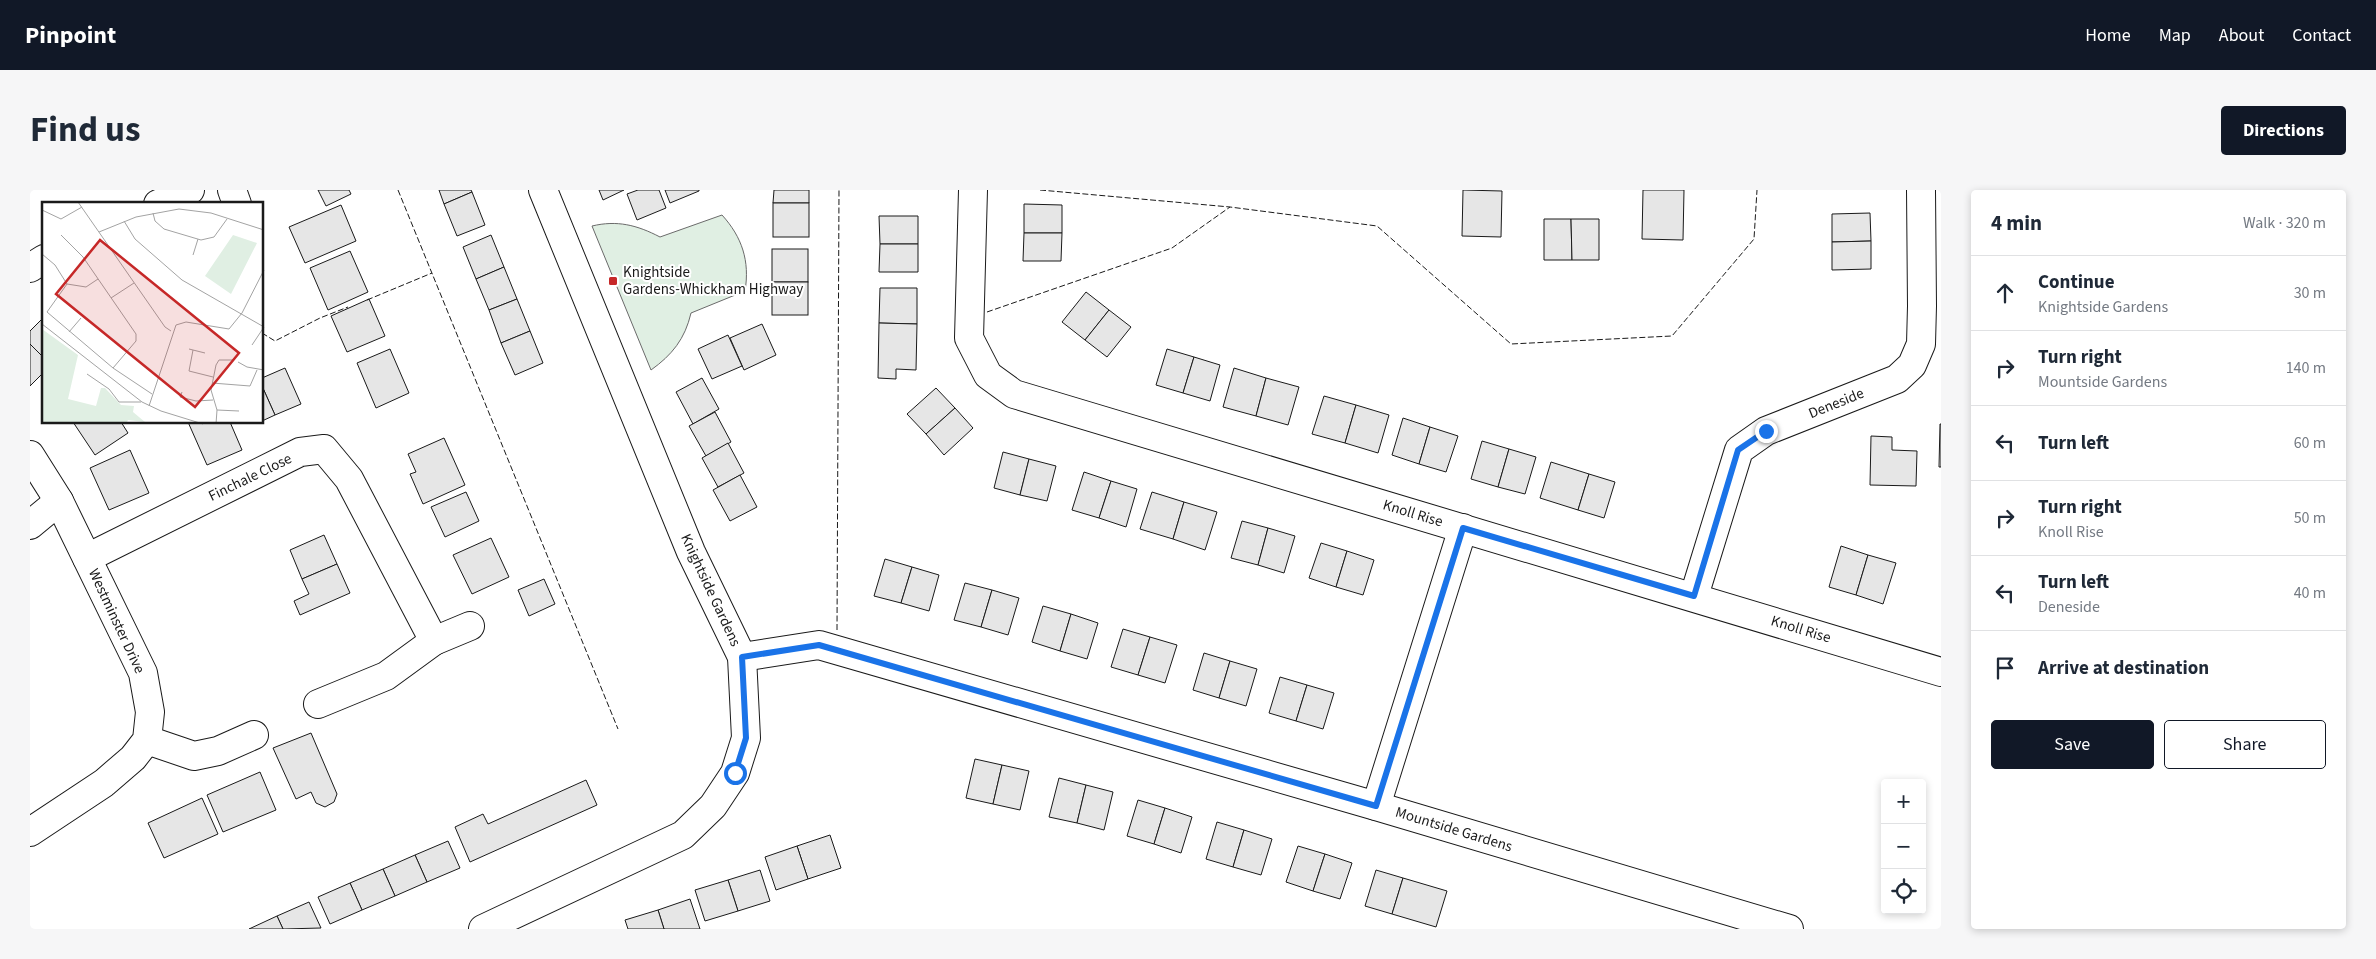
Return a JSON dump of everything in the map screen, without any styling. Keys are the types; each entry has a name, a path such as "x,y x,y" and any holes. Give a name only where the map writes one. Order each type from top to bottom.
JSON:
{"street":[{"path":"163,202 190,190"},
{"path":"232,190 236,202"},
{"name":"Knightside Gardens","path":"483,929 643,852 683,835 713,806 735,773 746,738 742,657 691,552 543,190"},
{"name":"Knoll Rise","path":"973,190 969,338 988,375 1014,394 1694,596 1941,672"},
{"name":"Deneside","path":"1694,596 1738,450 1766,431 1897,379 1931,347 1922,306 1920,190"},
{"path":"30,268 42,259"},
{"name":"Finchale Close","path":"87,558 300,452 324,449 349,479 434,641"},
{"name":"Westminster Drive","path":"30,455 59,501 143,673 150,712 148,740"},
{"path":"30,525 59,501"},
{"path":"1376,806 1463,528"},
{"path":"318,704 386,676 434,641 470,626"},
{"name":"Mountside Gardens","path":"742,657 819,645 1376,806 1744,923 1789,929"},
{"path":"30,832 104,783 133,758 148,740 194,756 218,751 254,735"}],"green space":[{"path":"722,215 735,232 743,250 746,270 745,291 691,313 685,331 677,346 651,370 592,226 601,224 627,225 643,229 660,237"}],"building":[{"path":"318,190 349,190 351,194 326,206"},
{"path":"439,190 471,190 472,192 444,204"},
{"path":"599,190 624,190 603,200"},
{"path":"638,190 659,190 666,208 637,220 627,194"},
{"path":"665,190 699,190 699,191 670,203"},
{"path":"774,190 809,190 809,203 773,203"},
{"path":"1463,190 1502,191 1501,237 1462,236"},
{"path":"1643,190 1684,190 1683,240 1642,239"},
{"path":"472,192 485,225 457,236 444,204"},
{"path":"773,203 809,203 809,237 773,237"},
{"path":"1024,204 1062,205 1062,233 1024,233"},
{"path":"341,205 356,241 305,263 289,227"},
{"path":"1870,213 1871,241 1832,242 1832,214"},
{"path":"879,216 918,216 918,244 880,244"},
{"path":"1544,219 1571,219 1572,260 1544,260"},
{"path":"1571,219 1599,219 1599,260 1572,260"},
{"path":"1024,233 1062,233 1061,261 1023,261"},
{"path":"491,235 504,267 476,279 463,247"},
{"path":"1871,241 1871,269 1832,270 1832,242"},
{"path":"880,244 918,244 918,272 879,272"},
{"path":"772,249 808,249 808,282 772,282"},
{"path":"350,251 368,292 328,310 310,268"},
{"path":"504,267 517,299 489,310 476,279"},
{"path":"772,282 808,282 808,315 772,315"},
{"path":"880,288 917,288 917,324 879,323"},
{"path":"1086,292 1109,310 1085,340 1062,322"},
{"path":"369,299 385,336 347,352 331,316"},
{"path":"517,299 530,331 501,343 489,310"},
{"path":"1109,310 1131,327 1107,357 1085,340"},
{"path":"42,319 42,356 30,344 30,331"},
{"path":"879,323 917,324 916,370 896,369 896,379 878,378"},
{"path":"762,324 776,355 744,370 730,338"},
{"path":"530,331 543,363 515,375 501,343"},
{"path":"728,335 742,366 712,379 698,349"},
{"path":"30,344 42,356 42,374 30,386"},
{"path":"390,349 409,393 376,408 357,363"},
{"path":"1167,349 1194,357 1183,393 1156,385"},
{"path":"1194,357 1220,365 1210,401 1183,393"},
{"path":"285,368 301,404 275,415 264,390 264,377"},
{"path":"1234,368 1266,378 1256,416 1223,407"},
{"path":"702,378 719,409 693,424 676,392"},
{"path":"1266,378 1299,387 1288,425 1256,416"},
{"path":"936,388 955,408 926,434 907,414"},
{"path":"264,390 275,415 264,420"},
{"path":"1324,396 1356,405 1345,443 1312,434"},
{"path":"1356,405 1389,415 1378,453 1345,443"},
{"path":"955,408 973,428 944,455 926,434"},
{"path":"715,412 731,442 706,456 689,426"},
{"path":"1403,418 1430,427 1419,464 1392,455"},
{"path":"74,424 122,424 128,433 95,455"},
{"path":"189,424 231,424 242,450 207,465"},
{"path":"1940,424 1941,467 1939,467"},
{"path":"1430,427 1458,436 1446,472 1419,464"},
{"path":"1871,436 1892,437 1892,450 1917,451 1916,486 1870,485"},
{"path":"444,438 465,485 423,504 410,474 416,472 408,454"},
{"path":"1482,441 1509,449 1498,487 1471,479"},
{"path":"728,443 744,473 718,487 702,458"},
{"path":"1509,449 1536,457 1525,494 1498,487"},
{"path":"130,450 149,493 109,510 90,468"},
{"path":"1003,452 1029,459 1020,495 994,488"},
{"path":"1029,459 1056,466 1047,501 1020,495"},
{"path":"1551,462 1589,474 1578,510 1540,498"},
{"path":"1084,472 1111,481 1099,518 1072,510"},
{"path":"1589,474 1615,482 1604,518 1578,510"},
{"path":"740,475 757,507 730,521 713,490"},
{"path":"1111,481 1137,489 1126,527 1099,518"},
{"path":"466,492 479,521 445,537 431,507"},
{"path":"1152,492 1184,502 1173,539 1140,529"},
{"path":"1184,502 1217,512 1205,550 1173,539"},
{"path":"1242,521 1268,528 1258,565 1231,558"},
{"path":"1268,528 1295,536 1284,573 1258,565"},
{"path":"324,535 337,564 302,579 290,550"},
{"path":"491,538 509,577 472,594 453,555"},
{"path":"1321,543 1347,551 1336,587 1309,578"},
{"path":"1841,546 1868,555 1856,595 1829,587"},
{"path":"1347,551 1374,560 1363,595 1336,587"},
{"path":"1868,555 1896,563 1883,604 1856,595"},
{"path":"885,559 912,567 901,603 874,596"},
{"path":"337,564 350,593 300,615 294,601 309,594 302,579"},
{"path":"912,567 939,575 929,611 901,603"},
{"path":"544,579 555,604 529,616 518,590"},
{"path":"965,583 992,590 981,627 954,620"},
{"path":"992,590 1019,598 1008,635 981,627"},
{"path":"1043,606 1071,614 1060,651 1032,642"},
{"path":"1071,614 1098,623 1087,659 1060,651"},
{"path":"1123,629 1150,637 1138,675 1111,667"},
{"path":"1150,637 1177,645 1165,683 1138,675"},
{"path":"1204,653 1230,661 1219,698 1193,690"},
{"path":"1230,661 1257,669 1246,706 1219,698"},
{"path":"1280,677 1307,685 1296,721 1269,713"},
{"path":"1307,685 1334,693 1323,729 1296,721"},
{"path":"311,733 337,794 334,802 325,807 316,803 311,792 296,799 273,748"},
{"path":"975,759 1002,765 993,804 966,798"},
{"path":"1002,765 1029,771 1020,810 993,804"},
{"path":"260,772 276,810 223,832 207,795"},
{"path":"1059,778 1086,785 1077,823 1049,817"},
{"path":"586,780 597,805 470,862 455,827 483,814 488,824"},
{"path":"1086,785 1113,792 1104,830 1077,823"},
{"path":"202,798 218,834 164,858 148,823"},
{"path":"1138,800 1165,808 1154,844 1127,836"},
{"path":"1165,808 1192,817 1181,853 1154,844"},
{"path":"1217,822 1244,830 1233,867 1206,859"},
{"path":"1244,830 1272,839 1261,875 1233,867"},
{"path":"830,835 841,868 808,879 797,846"},
{"path":"448,841 460,868 427,882 415,855"},
{"path":"797,846 808,879 776,890 765,857"},
{"path":"1298,846 1325,854 1313,891 1286,882"},
{"path":"1325,854 1352,863 1340,899 1313,891"},
{"path":"415,855 427,882 395,896 383,869"},
{"path":"383,869 395,896 362,910 350,883"},
{"path":"760,870 770,901 738,911 728,880"},
{"path":"1376,870 1403,878 1392,914 1365,906"},
{"path":"1403,878 1447,891 1436,927 1392,914"},
{"path":"728,880 738,911 705,921 695,890"},
{"path":"350,883 362,910 330,924 318,897"},
{"path":"690,899 700,929 664,929 658,910"},
{"path":"309,902 321,928 283,929 277,916"},
{"path":"658,910 664,929 628,929 625,920"},
{"path":"277,916 283,929 249,929"}],"fence":[{"path":"398,190 618,729"},
{"path":"837,630 839,190"},
{"path":"1040,190 1230,207 1377,226 1511,344 1672,336 1754,239 1757,190"},
{"path":"987,312 1172,248 1230,207"},
{"path":"367,300 432,273"},
{"path":"264,334 275,341 320,318 348,307"}],"place":[{"name":"Knightside Gardens-Whickham Highway","path":"613,281"}],"route":[{"path":"735,773 746,738 742,657 819,645 1376,806 1463,528 1694,596 1738,450 1766,431"}]}
